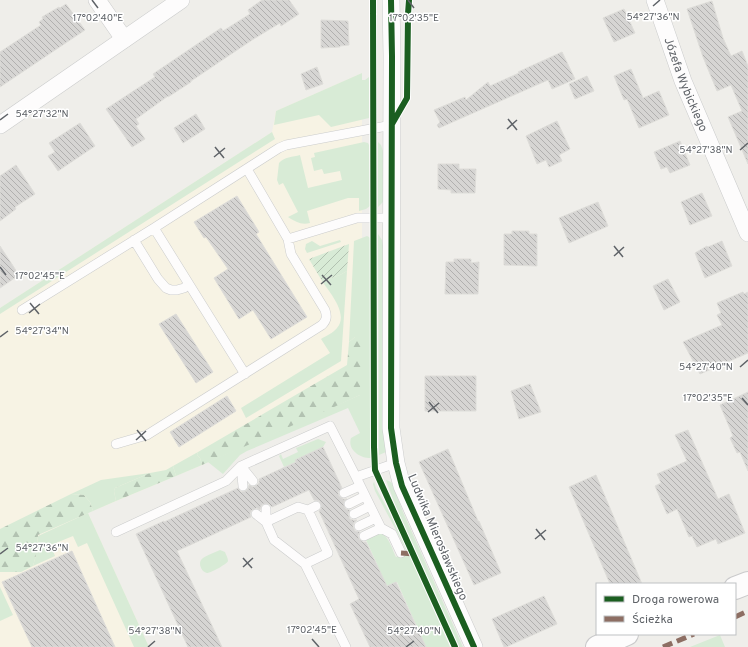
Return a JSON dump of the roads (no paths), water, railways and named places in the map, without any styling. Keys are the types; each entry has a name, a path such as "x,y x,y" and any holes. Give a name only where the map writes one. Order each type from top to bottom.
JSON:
{"main road":[{"path":"736,588 748,582"},
{"path":"597,647 625,635"}],"street":[{"path":"97,0 124,39"},
{"path":"0,125 182,0"},
{"name":"Ludwika Mierosławskiego","path":"391,0 391,428 396,463 402,486 474,647"},
{"name":"Józefa Wybickiego","path":"655,0 683,81 748,233"}],"lane":[{"path":"22,310 279,148 286,145 392,125"},
{"path":"116,444 147,435 325,322 327,315 325,310 290,254 288,239 247,169"},
{"path":"288,239 357,218 392,218"},
{"path":"154,228 245,374"},
{"path":"134,240 158,279 166,288 177,290 184,288 189,284"},
{"path":"116,532 226,481 241,466 330,426 381,528 392,534 401,553"},
{"path":"356,477 396,463"},
{"path":"241,466 254,482"},
{"path":"241,466 243,486"},
{"path":"344,493 360,486"},
{"path":"349,504 365,496"},
{"path":"266,522 298,506 312,508 332,551 305,564"},
{"path":"354,514 370,506"},
{"path":"266,510 266,522 274,540 305,564 346,647"},
{"path":"256,514 266,522"},
{"path":"359,526 376,518"},
{"path":"364,536 381,528"}]}
